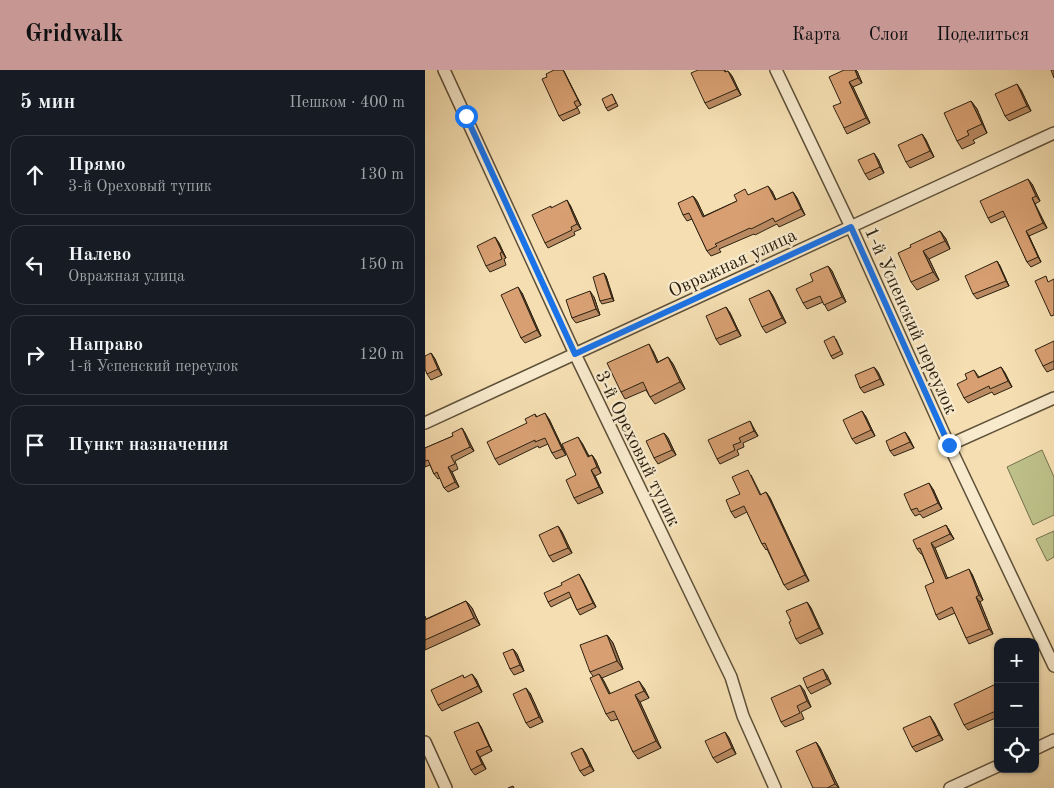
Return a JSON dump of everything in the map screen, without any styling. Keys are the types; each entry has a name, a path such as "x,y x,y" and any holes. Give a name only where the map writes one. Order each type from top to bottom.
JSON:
{"street":[{"name":"3-й Ореховый тупик","path":"444,70 575,354 731,677 743,716 775,788"},
{"name":"1-й Успенский переулок","path":"776,70 851,227 949,445 1054,666"},
{"name":"Овражная улица","path":"425,423 1054,133"},
{"path":"949,445 1054,398"},
{"path":"1039,747 1054,740"},
{"path":"425,742 446,788"},
{"path":"950,788 994,768"}],"green space":[{"path":"1042,450 1054,477 1054,515 1033,525 1007,467"},
{"path":"1054,531 1054,557 1047,561 1036,539"}],"building":[{"path":"554,70 563,70 578,100 574,102 577,108 559,116 542,79 547,77 546,74"},
{"path":"698,70 728,71 737,89 705,103 691,73"},
{"path":"844,70 855,70 858,78 849,82 866,118 844,128 833,106 841,103 829,77"},
{"path":"1017,84 1027,106 1005,116 995,94"},
{"path":"612,94 616,103 606,108 602,99"},
{"path":"971,101 982,124 967,131 969,135 957,141 944,113"},
{"path":"922,134 930,151 906,162 898,145"},
{"path":"874,153 880,167 865,174 858,160"},
{"path":"1028,179 1036,196 1032,198 1043,223 1026,231 1038,257 1027,262 1003,211 988,218 980,201"},
{"path":"768,186 775,200 793,192 801,209 775,222 773,218 750,228 715,244 717,246 707,251 689,213 683,215 678,203 693,196 703,217 737,201 734,195 745,189 748,195"},
{"path":"567,200 577,224 571,227 572,230 545,243 532,215"},
{"path":"940,231 945,241 923,251 933,272 911,282 898,253 911,247 910,245"},
{"path":"495,237 502,252 500,253 502,259 486,266 477,246"},
{"path":"997,261 1006,281 973,294 965,276"},
{"path":"828,266 842,297 824,305 820,296 803,303 796,289 813,281 810,274"},
{"path":"604,273 612,298 600,301 593,277"},
{"path":"1046,276 1048,282 1054,279 1054,315 1051,316 1035,281"},
{"path":"518,287 537,330 521,338 501,295"},
{"path":"769,290 782,318 762,327 749,299"},
{"path":"590,291 596,309 572,318 566,300"},
{"path":"726,307 737,330 716,339 706,316"},
{"path":"834,336 841,351 831,356 824,341"},
{"path":"1054,341 1054,361 1043,366 1035,350"},
{"path":"649,344 657,363 668,357 680,382 650,397 643,382 621,392 607,363"},
{"path":"431,353 438,369 427,374 425,356"},
{"path":"874,367 880,379 860,388 855,375"},
{"path":"1001,367 1008,381 990,389 989,386 964,398 957,384 967,379 965,374 974,370 978,378"},
{"path":"862,411 871,430 852,439 843,420"},
{"path":"545,413 562,449 552,453 545,438 535,442 535,440 495,459 487,442 527,423 525,419 535,414 536,417"},
{"path":"750,421 754,431 739,438 741,442 733,445 735,450 717,459 708,440"},
{"path":"462,428 470,447 451,456 455,464 448,467 455,482 444,488 437,472 434,474 428,460 425,461 425,448 453,436 452,433"},
{"path":"905,432 910,442 890,451 886,441"},
{"path":"664,433 672,450 654,458 646,441"},
{"path":"578,437 588,457 592,455 597,467 591,470 599,487 574,498 566,480 576,475 562,444"},
{"path":"748,470 760,495 766,492 805,575 784,585 765,543 762,544 744,506 731,512 726,500 740,494 732,477"},
{"path":"929,483 938,503 919,512 917,508 911,510 904,494"},
{"path":"946,525 950,534 931,543 946,579 969,569 979,595 976,597 989,629 966,638 952,607 936,615 925,586 934,582 920,548 917,549 913,540"},
{"path":"558,526 568,548 549,556 539,535"},
{"path":"579,574 593,603 577,610 569,592 548,602 544,593 562,585 561,583"},
{"path":"466,601 474,618 425,640 425,620"},
{"path":"807,602 819,628 796,639 786,611"},
{"path":"607,635 617,661 590,672 580,645"},
{"path":"513,649 520,665 510,669 503,653"},
{"path":"823,669 827,679 807,688 803,678"},
{"path":"472,674 478,686 438,705 431,690 463,675 464,678"},
{"path":"599,674 609,694 639,681 644,691 635,695 656,741 633,752 614,711 606,714 590,678"},
{"path":"800,685 807,701 797,706 800,713 781,722 771,698"},
{"path":"994,685 994,712 964,725 954,704"},
{"path":"526,688 539,717 526,723 513,694"},
{"path":"930,716 939,735 912,747 903,728"},
{"path":"478,722 489,746 476,751 482,764 471,770 454,732"},
{"path":"725,732 732,748 713,758 705,741"},
{"path":"816,742 835,784 827,788 813,788 796,751"},
{"path":"582,748 590,766 580,771 571,753"}],"route":[{"path":"466,116 575,354 851,227 949,445"}]}
